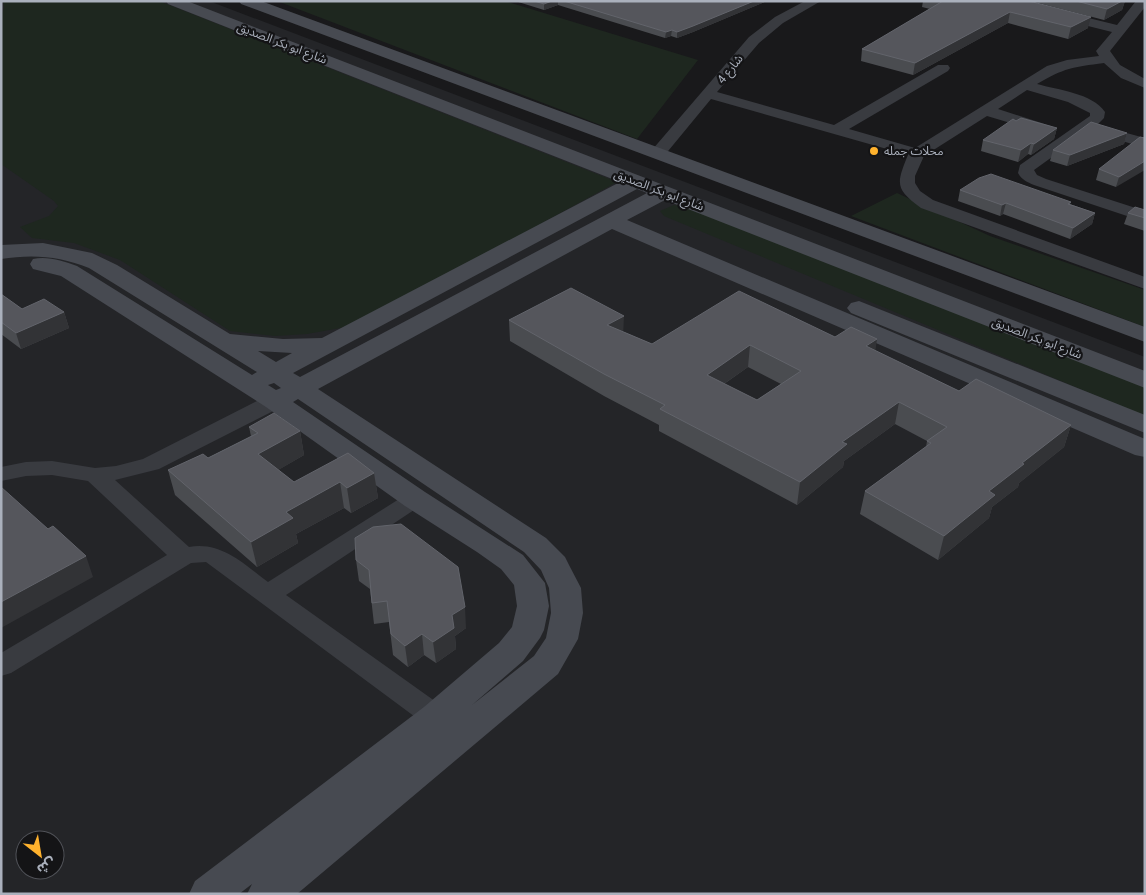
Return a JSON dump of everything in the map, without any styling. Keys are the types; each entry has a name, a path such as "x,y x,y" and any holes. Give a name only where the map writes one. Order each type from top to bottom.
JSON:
{"street":[{"name":"شارع ابو بكر الصديق","path":"174,1 1145,380"},
{"name":"شارع ابو بكر الصديق","path":"246,1 1145,335"},
{"name":"شارع 4","path":"658,153 760,34 786,16 815,1"},
{"path":"1143,1 1103,51 1106,59 1120,72 1145,84"},
{"path":"1052,13 1120,30"},
{"path":"1106,59 1067,64 1052,69 1024,85 917,153 907,176 907,183 913,194 927,204 1145,283"},
{"path":"836,130 943,68"},
{"path":"1024,85 1092,106 1098,112 1097,118 1026,168 1026,173 1040,182 1145,217"},
{"path":"709,94 917,153"},
{"path":"985,110 1070,137"},
{"path":"1086,126 1145,143"},
{"path":"275,387 328,344 637,181"},
{"path":"1,474 26,469 52,468 95,475 125,472 151,464 275,387 664,192"},
{"path":"617,216 1145,425"},
{"path":"617,216 1145,449"},
{"path":"1,252 50,250 95,262 221,338 275,387 415,499 512,562 528,583 533,606 528,630 511,652 436,717 267,894"},
{"path":"1,266 38,264 56,266 69,271 275,387 536,546 554,565 566,588 567,613 562,639 546,665 351,804 209,894"},
{"path":"221,338 276,346 328,344"},
{"path":"95,475 184,556"},
{"path":"268,594 415,499"},
{"path":"1,666 184,556 200,553 213,555 436,717"}],"shaded area":[{"path":"1,1 209,1 1145,357 1145,894 1,894"},
{"path":"3,1 159,1 617,182 385,309 346,327 307,334 275,336 230,331 120,260 74,243 32,238 20,227 49,216 58,206 54,201 1,164 1,16 4,8"},
{"path":"277,1 505,1 698,60 637,139"},
{"path":"897,193 990,236 1145,290 1145,327 851,216"},
{"path":"674,205 692,209 1145,386 1145,416 664,216 660,211"}],"building":[{"path":"534,1 552,1 544,4"},
{"path":"564,1 754,1 677,32 672,30 666,32"},
{"path":"943,1 1029,1 1091,17 1071,27 1010,12 915,63 862,49"},
{"path":"1076,1 1122,1 1107,9"},
{"path":"1021,118 1057,128 1034,144 1031,143 1021,150 983,140 1013,119 1016,121"},
{"path":"1091,122 1127,133 1070,155 1053,150"},
{"path":"1140,137 1145,138 1145,161 1119,177 1099,169"},
{"path":"991,174 1071,202 1068,204 1095,213 1073,228 1006,203 1002,205 960,190 979,178"},
{"path":"1135,207 1145,210 1145,218 1128,213"},
{"path":"571,288 624,316 607,325 652,344 739,291 835,337 851,327 877,339 866,346 959,391 976,379 1071,425 989,491 995,495 944,536 865,491 931,443 927,441 947,427 899,402 842,442 847,444 800,482 660,409 665,405 604,374 509,320","holes":["750,345 801,371 757,400 707,375"]},
{"path":"1,294 22,309 44,299 64,312 16,333 1,322"},
{"path":"274,413 300,431 258,454 294,482 348,453 374,473 347,488 340,482 286,512 293,518 251,542 168,470 203,454 208,458 258,433 249,427"},
{"path":"1,487 48,529 53,526 86,556 1,602"},
{"path":"401,524 458,567 465,607 452,615 454,628 433,642 422,634 405,646 391,634 387,601 372,603 369,570 356,560 355,538 373,527"}],"place":[{"name":"محلات جمله","path":"874,151"}]}
